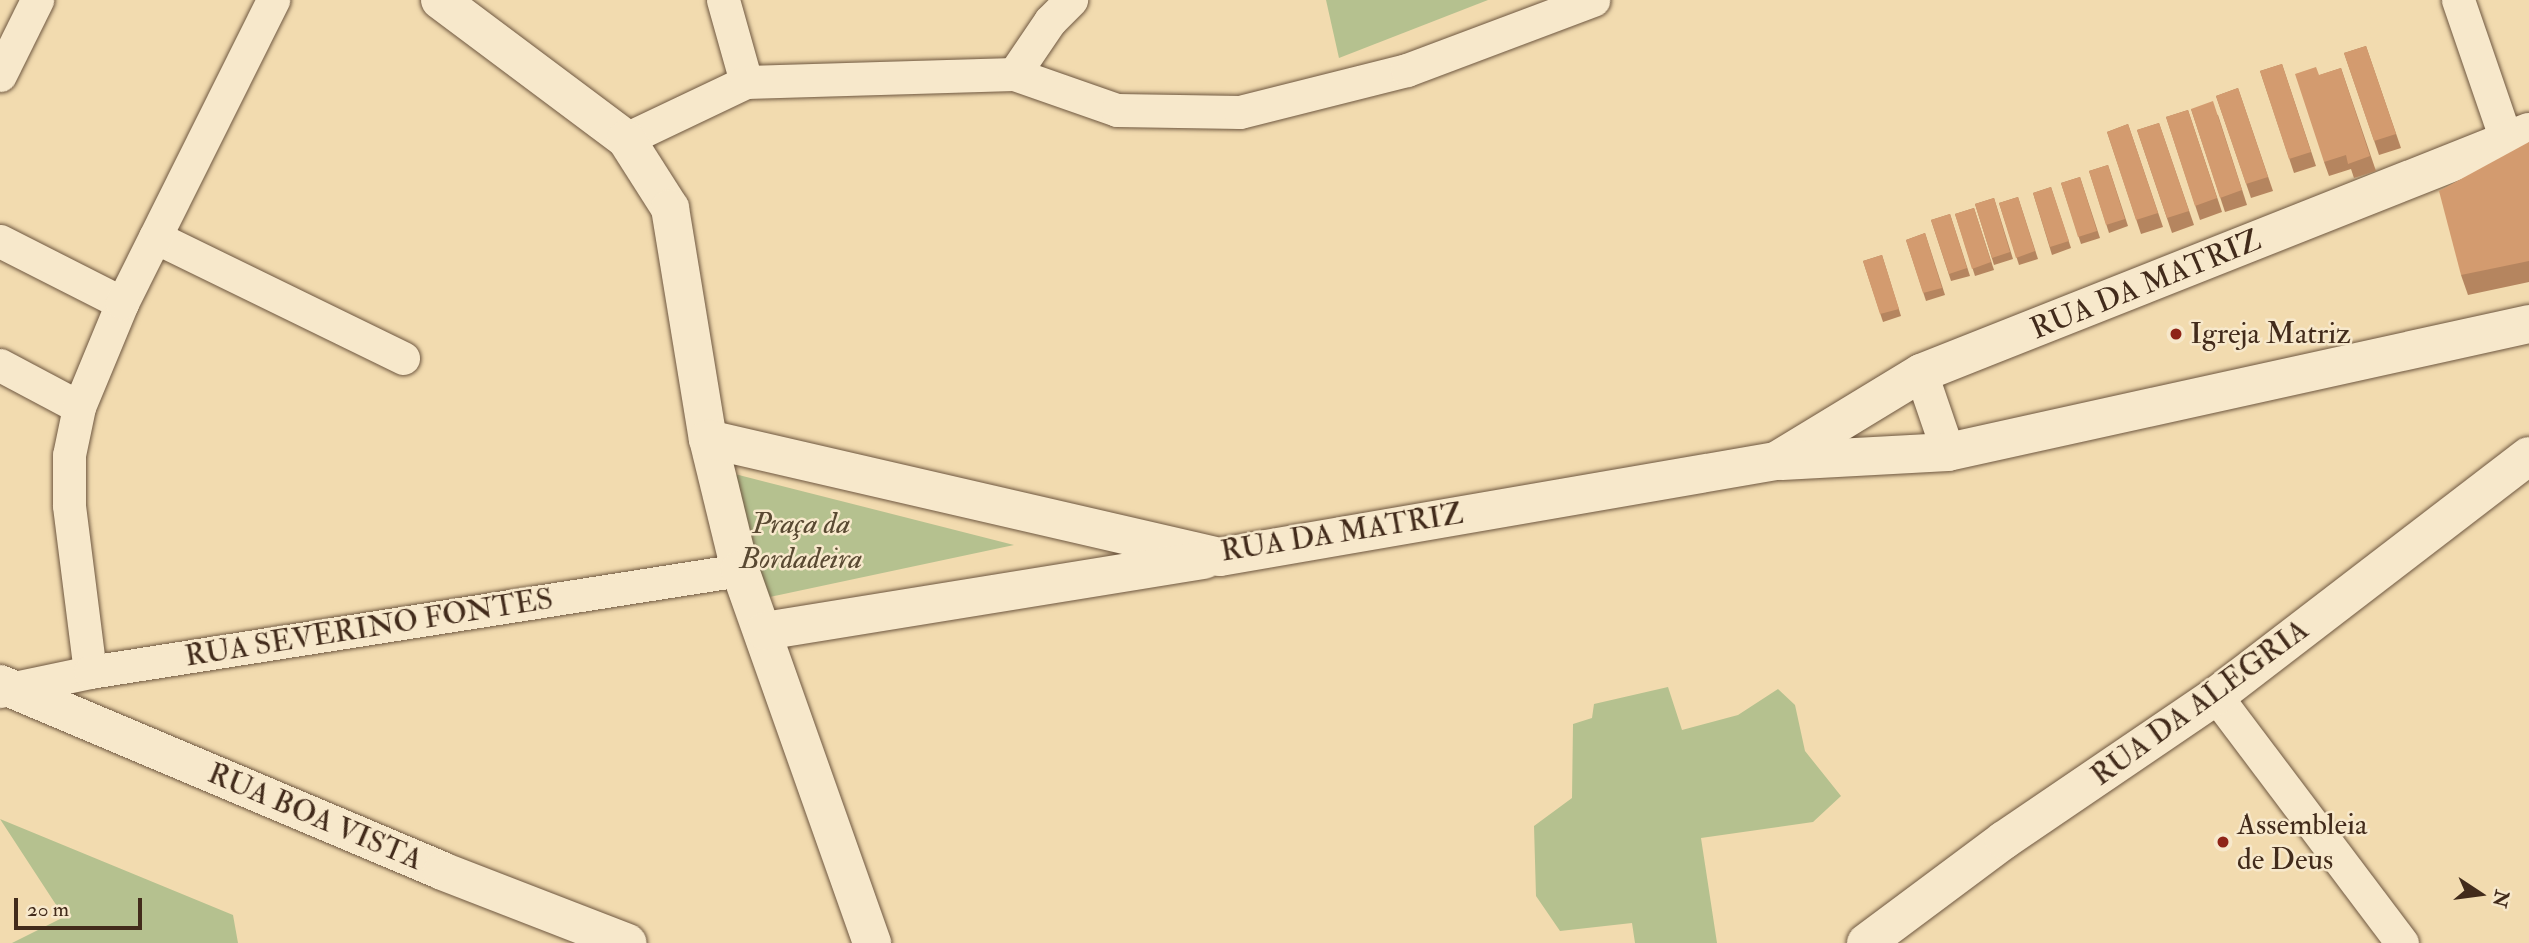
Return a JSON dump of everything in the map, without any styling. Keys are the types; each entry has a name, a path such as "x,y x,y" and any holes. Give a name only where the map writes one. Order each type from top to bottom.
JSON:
{"street":[{"path":"0,75 37,0"},
{"path":"90,672 69,505 69,455 79,407 122,303 273,0"},
{"path":"440,0 626,139 670,208 708,439 740,570 765,631 872,943"},
{"path":"723,0 746,82"},
{"path":"1014,74 1050,20 1071,0"},
{"path":"626,139 746,82 1014,74 1117,110 1240,112 1408,70 1592,0"},
{"path":"2458,0 2518,139"},
{"name":"RUA DA MATRIZ","path":"1776,461 1922,373 2518,139"},
{"path":"155,237 403,358"},
{"path":"0,241 122,303"},
{"name":"RUA DA MATRIZ","path":"708,439 1220,557 1776,461 1948,452 2529,324"},
{"path":"0,365 79,407"},
{"path":"1922,373 1948,452"},
{"name":"RUA DA ALEGRIA","path":"1866,943 2004,840 2216,696 2528,459"},
{"path":"765,631 1220,557"},
{"name":"RUA SEVERINO FONTES","path":"2,688 740,570"},
{"name":"RUA BOA VISTA","path":"2,688 628,943"},
{"path":"2216,696 2402,943"}],"green space":[{"path":"1326,0 1488,0 1339,58"},
{"name":"Praça da Bordadeira","path":"731,473 1014,545 765,598"},
{"path":"1668,687 1682,730 1738,715 1778,689 1795,705 1805,751 1841,796 1813,822 1701,838 1717,943 1635,943 1632,923 1560,931 1536,896 1534,826 1572,798 1573,724 1592,718 1594,704"},
{"path":"0,819 233,915 238,943 12,943 64,917"}],"building":[{"path":"2366,46 2396,134 2374,141 2344,53"},
{"path":"2282,64 2311,152 2289,159 2260,71"},
{"path":"2316,67 2319,75 2341,68 2370,156 2348,164 2346,155 2324,162 2295,74"},
{"path":"2238,88 2268,177 2246,184 2216,96"},
{"path":"2213,101 2242,190 2220,198 2191,109"},
{"path":"2188,110 2217,198 2195,206 2166,117"},
{"path":"2159,123 2189,211 2167,218 2137,130"},
{"path":"2128,124 2158,213 2136,220 2107,132"},
{"path":"2529,142 2529,261 2461,275 2439,191"},
{"path":"2108,165 2125,219 2106,225 2089,171"},
{"path":"2080,177 2097,231 2078,237 2061,183"},
{"path":"2051,187 2069,241 2050,247 2033,193"},
{"path":"2018,197 2035,251 2016,258 1999,203"},
{"path":"1994,198 2010,252 1992,258 1975,204"},
{"path":"1974,208 1991,262 1972,269 1955,214"},
{"path":"1950,214 1967,268 1949,274 1931,220"},
{"path":"1925,233 1942,288 1923,293 1906,240"},
{"path":"1882,255 1899,309 1880,314 1863,261"}],"place":[{"name":"Igreja Matriz","path":"2176,334"},
{"name":"Assembleia de Deus","path":"2223,842"}]}
